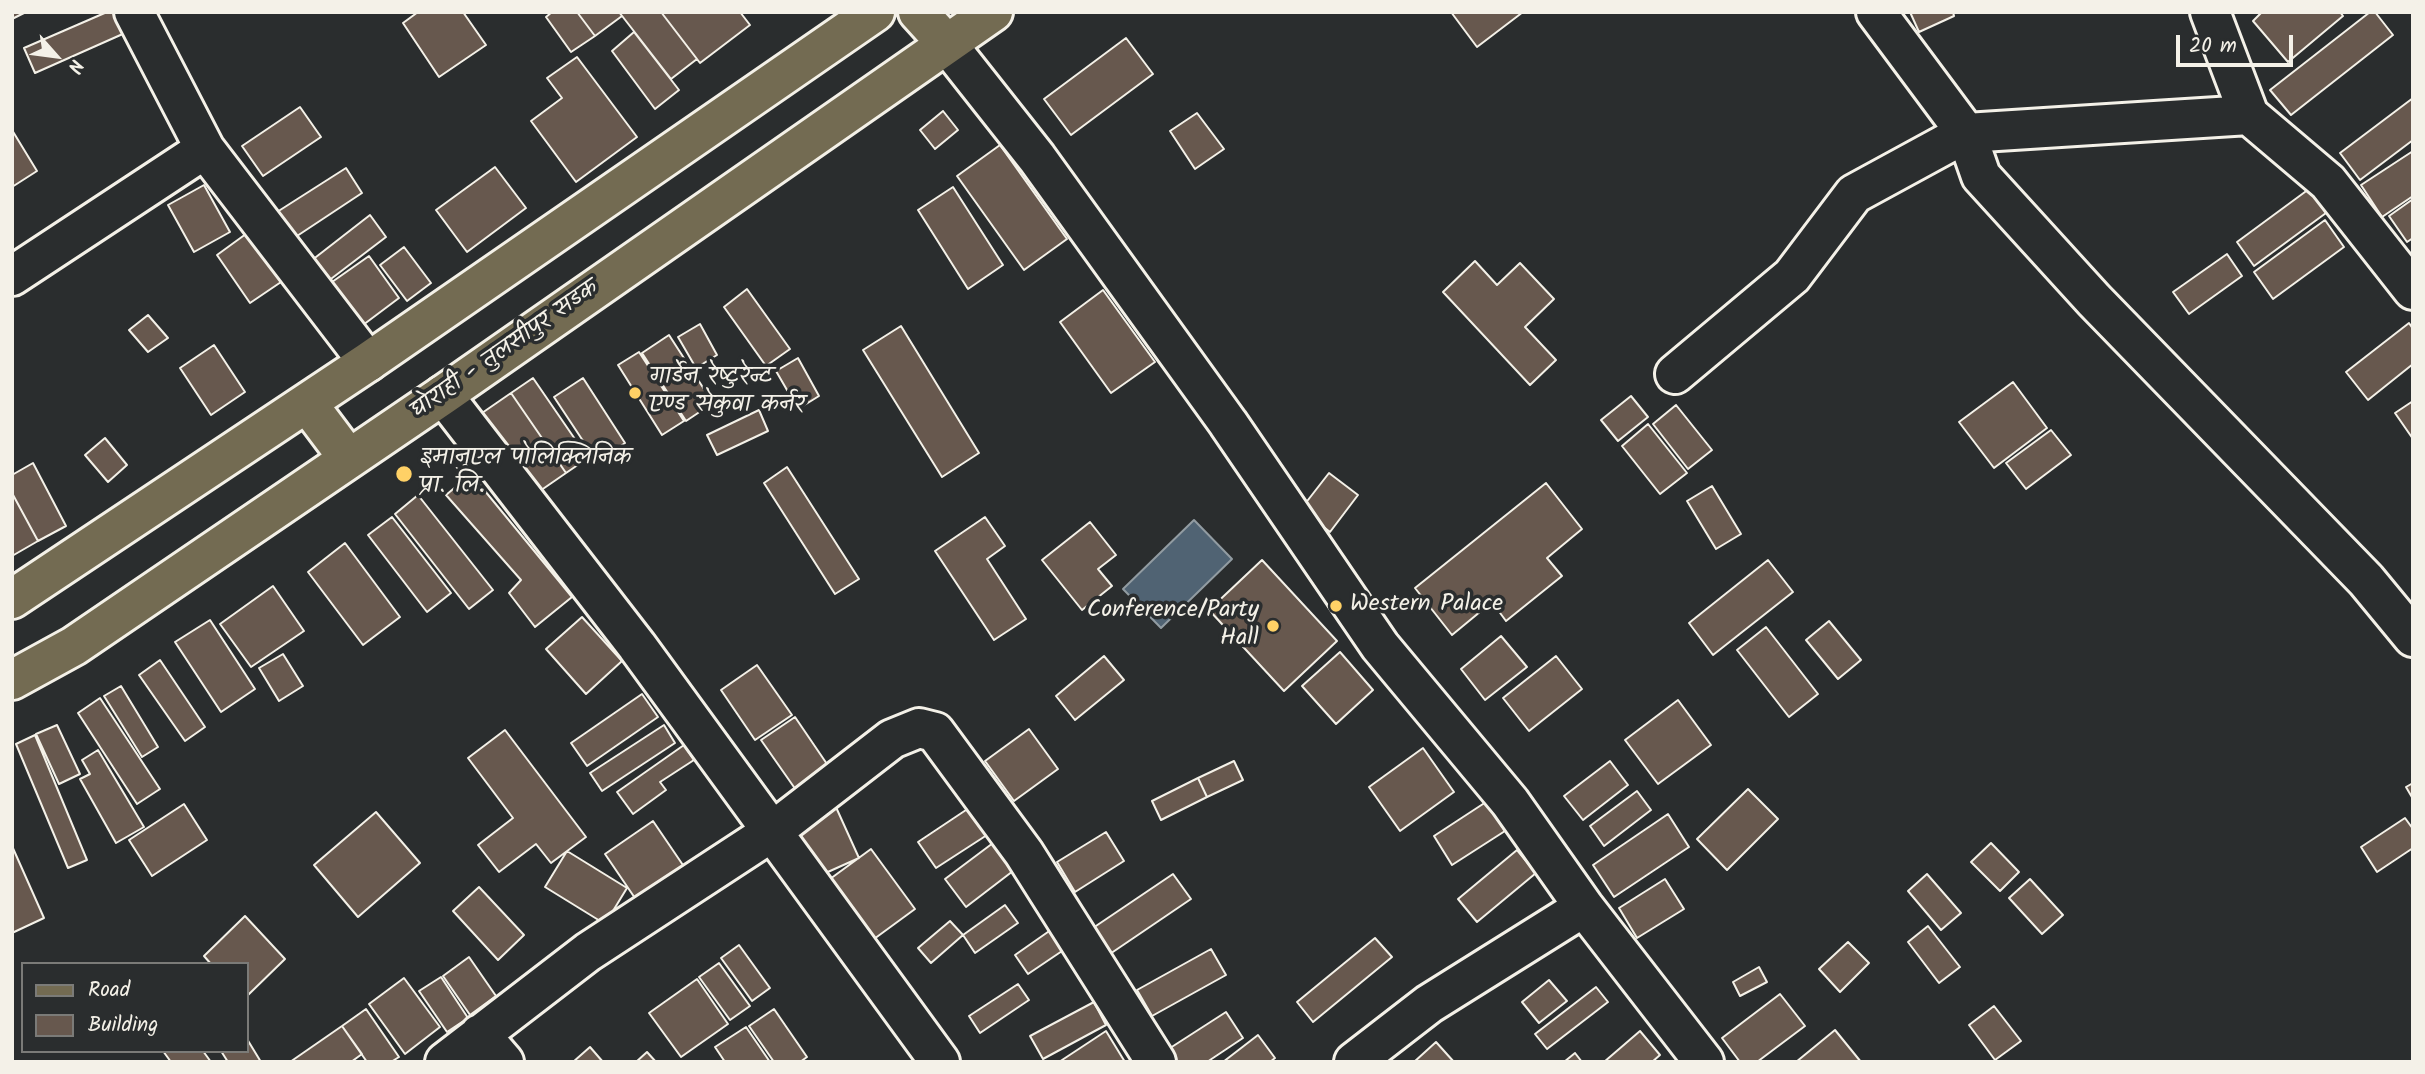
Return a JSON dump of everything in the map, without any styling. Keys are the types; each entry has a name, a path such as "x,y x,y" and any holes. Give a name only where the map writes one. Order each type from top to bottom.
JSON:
{"main road":[{"path":"12,598 368,362 875,12"},
{"path":"918,12 947,44"},
{"name":"घोराही - तुलसीपुर सडक","path":"12,680 74,646 443,395 993,12"},
{"path":"307,403 349,459"}],"street":[{"path":"134,12 205,149 368,362"},
{"path":"1876,12 1966,133 1981,176 2094,300 2365,580 2413,636"},
{"path":"2210,12 2249,115 2328,182 2413,290"},
{"path":"947,44 1037,158 1228,423 1380,646 1510,802 1584,907 1704,1062"},
{"path":"1675,374 1792,276 1854,194 1966,133 2249,115"},
{"path":"12,276 205,149"},
{"path":"443,395 637,646 940,1062"},
{"path":"445,1062 492,1048 588,952 774,831 892,739 919,727 935,732 1024,853 1156,1062"},
{"path":"1354,1062 1429,1004 1584,907"}],"water":[{"path":"1194,520 1232,559 1161,628 1123,589"}],"building":[{"path":"12,12 26,12 12,19"},
{"path":"107,12 115,12 125,33 35,73 24,48"},
{"path":"418,12 463,12 486,45 439,77 403,23"},
{"path":"552,12 577,12 595,36 571,52 546,17"},
{"path":"577,12 619,12 622,16 595,36"},
{"path":"619,12 661,12 697,59 671,79"},
{"path":"661,12 740,12 750,25 700,63"},
{"path":"1451,12 1523,12 1477,47"},
{"path":"1910,12 1953,12 1954,16 1919,32"},
{"path":"2262,12 2340,12 2343,16 2288,62 2253,21"},
{"path":"2370,12 2375,12 2393,35 2291,115 2270,90"},
{"path":"634,32 679,90 655,109 612,51"},
{"path":"1126,38 1153,74 1071,135 1044,99"},
{"path":"577,57 637,137 576,182 531,121 562,98 547,78"},
{"path":"2413,98 2413,140 2360,180 2340,153"},
{"path":"300,107 321,137 263,176 242,146"},
{"path":"943,111 958,130 935,149 920,130"},
{"path":"1197,113 1224,149 1195,169 1170,131"},
{"path":"12,130 37,171 12,187"},
{"path":"1000,145 1067,239 1024,270 957,176"},
{"path":"2413,151 2413,196 2382,217 2361,185"},
{"path":"495,167 526,208 467,252 436,210"},
{"path":"346,168 362,193 294,238 277,212"},
{"path":"204,185 230,232 194,252 168,205"},
{"path":"953,187 1003,265 968,289 918,210"},
{"path":"2309,189 2326,213 2254,266 2237,242"},
{"path":"2413,199 2413,238 2407,242 2389,216"},
{"path":"370,215 386,237 323,285 307,264"},
{"path":"2325,220 2344,247 2273,299 2254,272"},
{"path":"250,231 284,280 250,303 217,255"},
{"path":"404,247 431,283 407,301 380,265"},
{"path":"2227,254 2242,276 2189,314 2173,292"},
{"path":"369,256 399,298 363,325 332,282"},
{"path":"1475,261 1497,285 1520,263 1554,299 1525,327 1556,360 1530,385 1443,292"},
{"path":"747,289 790,349 766,366 724,307"},
{"path":"1103,290 1155,362 1111,393 1060,322"},
{"path":"148,315 168,338 148,352 129,330"},
{"path":"2409,323 2413,329 2413,364 2368,400 2346,372"},
{"path":"700,324 717,355 696,368 678,337"},
{"path":"901,326 979,453 942,477 863,350"},
{"path":"669,335 713,403 686,421 642,353"},
{"path":"214,345 245,392 211,415 180,368"},
{"path":"639,352 684,421 662,435 618,365"},
{"path":"798,358 819,396 798,409 776,371"},
{"path":"533,378 588,458 566,473 511,393"},
{"path":"583,378 625,443 597,462 554,397"},
{"path":"2013,382 2047,428 1994,468 1959,422"},
{"path":"511,393 566,473 537,493 482,413"},
{"path":"1631,396 1648,417 1618,441 1601,420"},
{"path":"2413,401 2413,439 2395,413"},
{"path":"1676,405 1712,450 1688,469 1653,424"},
{"path":"759,410 768,431 717,455 707,435"},
{"path":"1648,424 1687,473 1660,494 1622,446"},
{"path":"2051,430 2071,455 2026,489 2006,463"},
{"path":"105,438 127,465 108,482 85,455"},
{"path":"33,463 66,526 38,541 12,493 12,475"},
{"path":"787,467 859,579 835,594 764,483"},
{"path":"1329,473 1358,495 1330,532 1301,509"},
{"path":"471,474 572,597 535,627 509,593 521,580 446,495"},
{"path":"1546,483 1582,529 1547,558 1562,576 1506,621 1492,602 1452,635 1415,588"},
{"path":"1712,486 1741,534 1716,549 1687,501"},
{"path":"12,493 38,541 12,556"},
{"path":"418,495 493,590 469,609 395,514"},
{"path":"392,517 451,593 427,612 368,535"},
{"path":"985,517 1005,546 987,559 1026,619 994,640 935,551"},
{"path":"1090,522 1116,555 1098,569 1112,586 1082,610 1042,560"},
{"path":"345,543 400,617 363,645 308,572"},
{"name":"Conference/Party Hall","path":"1262,560 1337,641 1284,691 1209,610"},
{"path":"1768,560 1793,592 1713,655 1689,623"},
{"path":"273,586 304,631 251,667 220,624"},
{"path":"582,617 622,661 586,694 546,649"},
{"path":"210,620 255,689 221,712 175,642"},
{"path":"1829,621 1861,660 1838,679 1806,640"},
{"path":"1766,627 1818,694 1789,717 1737,650"},
{"path":"1501,636 1527,667 1485,700 1461,669"},
{"path":"1340,652 1373,690 1336,724 1302,686"},
{"path":"283,654 303,686 279,701 259,668"},
{"path":"1104,656 1124,680 1075,720 1056,696"},
{"path":"1556,656 1582,689 1529,731 1503,698"},
{"path":"160,660 205,727 185,741 139,675"},
{"path":"757,665 792,715 755,740 721,690"},
{"path":"121,686 158,747 142,757 104,696"},
{"path":"642,694 658,717 587,766 571,743"},
{"path":"100,698 160,789 137,804 78,713"},
{"path":"1678,700 1711,745 1658,784 1625,740"},
{"path":"795,717 829,767 796,790 761,740"},
{"path":"57,725 80,774 59,784 36,734"},
{"path":"664,725 675,743 602,791 590,773"},
{"path":"1029,729 1058,769 1014,801 985,761"},
{"path":"505,730 586,837 551,863 536,844 499,872 478,845 513,818 468,758"},
{"path":"35,735 87,860 68,868 16,744"},
{"path":"684,745 694,760 660,782 666,790 633,814 617,792"},
{"path":"1423,748 1454,792 1400,831 1369,787"},
{"path":"98,750 144,827 116,843 80,779 90,774 82,760"},
{"path":"1234,761 1243,780 1207,797 1198,778"},
{"path":"1610,761 1628,785 1583,820 1564,796"},
{"path":"1198,778 1207,797 1161,820 1152,801"},
{"path":"2413,783 2413,799 2406,787"},
{"path":"1748,789 1778,819 1727,870 1697,839"},
{"path":"1637,791 1651,810 1604,846 1590,826"},
{"path":"1486,802 1505,831 1452,865 1434,836"},
{"path":"184,804 207,840 152,876 129,840"},
{"path":"835,805 859,858 810,880 786,827"},
{"path":"969,808 987,835 936,868 918,842"},
{"path":"376,812 420,863 358,917 314,865"},
{"path":"1668,814 1689,847 1614,897 1593,865"},
{"path":"2405,818 2413,829 2413,848 2377,872 2361,847"},
{"path":"653,821 687,871 639,904 605,854"},
{"path":"1106,832 1124,861 1075,892 1057,862"},
{"path":"993,843 1013,871 966,907 945,879"},
{"path":"1991,843 2019,872 2000,891 1971,862"},
{"path":"12,846 44,918 12,933"},
{"path":"871,849 915,909 874,939 830,879"},
{"path":"1517,850 1536,873 1477,922 1458,899"},
{"path":"567,851 627,888 605,924 545,887"},
{"path":"1173,874 1191,899 1104,958 1087,932"},
{"path":"1927,874 1961,913 1941,930 1908,891"},
{"path":"1665,879 1684,909 1637,938 1619,908"},
{"path":"2030,879 2063,915 2042,934 2009,898"},
{"path":"479,887 524,935 498,960 453,911"},
{"path":"1005,905 1018,923 975,953 963,935"},
{"path":"245,916 285,959 248,995 248,962 209,962 204,956"},
{"path":"950,921 963,935 931,963 918,948"},
{"path":"1928,926 1960,967 1939,983 1908,942"},
{"path":"1055,927 1068,947 1028,974 1015,955"},
{"path":"1375,938 1392,957 1313,1022 1297,1002"},
{"path":"1848,942 1869,963 1840,992 1819,969"},
{"path":"739,945 770,988 752,1001 721,958"},
{"path":"1211,949 1226,975 1152,1016 1137,990"},
{"path":"469,957 496,996 470,1015 443,976"},
{"path":"719,963 750,1006 730,1020 699,977"},
{"path":"1759,967 1767,982 1740,996 1733,982"},
{"path":"441,977 468,1018 447,1032 419,991"},
{"path":"404,978 440,1027 405,1054 369,1004"},
{"path":"697,979 728,1024 681,1057 649,1013"},
{"path":"1549,980 1567,1001 1539,1023 1522,1002"},
{"path":"1018,984 1029,1000 980,1033 969,1016"},
{"path":"1596,987 1608,1002 1547,1049 1535,1034"},
{"path":"1780,994 1805,1026 1757,1062 1740,1062 1722,1038"},
{"path":"1094,1002 1106,1025 1043,1059 1030,1036"},
{"path":"1994,1006 2021,1041 1995,1060 1969,1025"},
{"path":"366,1009 399,1057 391,1062 367,1062 342,1026"},
{"path":"774,1009 807,1057 800,1062 774,1062 749,1026"},
{"path":"1226,1012 1243,1038 1207,1062 1174,1062 1167,1050"},
{"path":"342,1026 362,1054 351,1062 290,1062"},
{"path":"746,1027 770,1062 725,1062 715,1047"},
{"path":"1835,1030 1861,1062 1796,1062"},
{"path":"1106,1031 1125,1062 1059,1062"},
{"path":"1640,1031 1660,1055 1652,1062 1604,1062"},
{"path":"1258,1035 1275,1058 1270,1062 1223,1062"},
{"path":"248,1041 261,1062 228,1062 222,1053 248,1053"},
{"path":"1436,1042 1454,1062 1414,1062"},
{"path":"590,1047 603,1062 573,1062"},
{"path":"647,1052 656,1062 636,1062"},
{"path":"164,1053 204,1053 211,1062 171,1062"},
{"path":"1575,1053 1582,1062 1564,1062"}],"place":[{"name":"गार्डेन रेष्टुरेन्ट एण्ड सेकुवा कर्नर","path":"635,393"},
{"name":"इमानुएल पोलिक्लिनिक प्रा. लि.","path":"404,474"},
{"name":"Western Palace","path":"1336,606"},
{"name":"Conference/Party Hall","path":"1273,626"}]}
